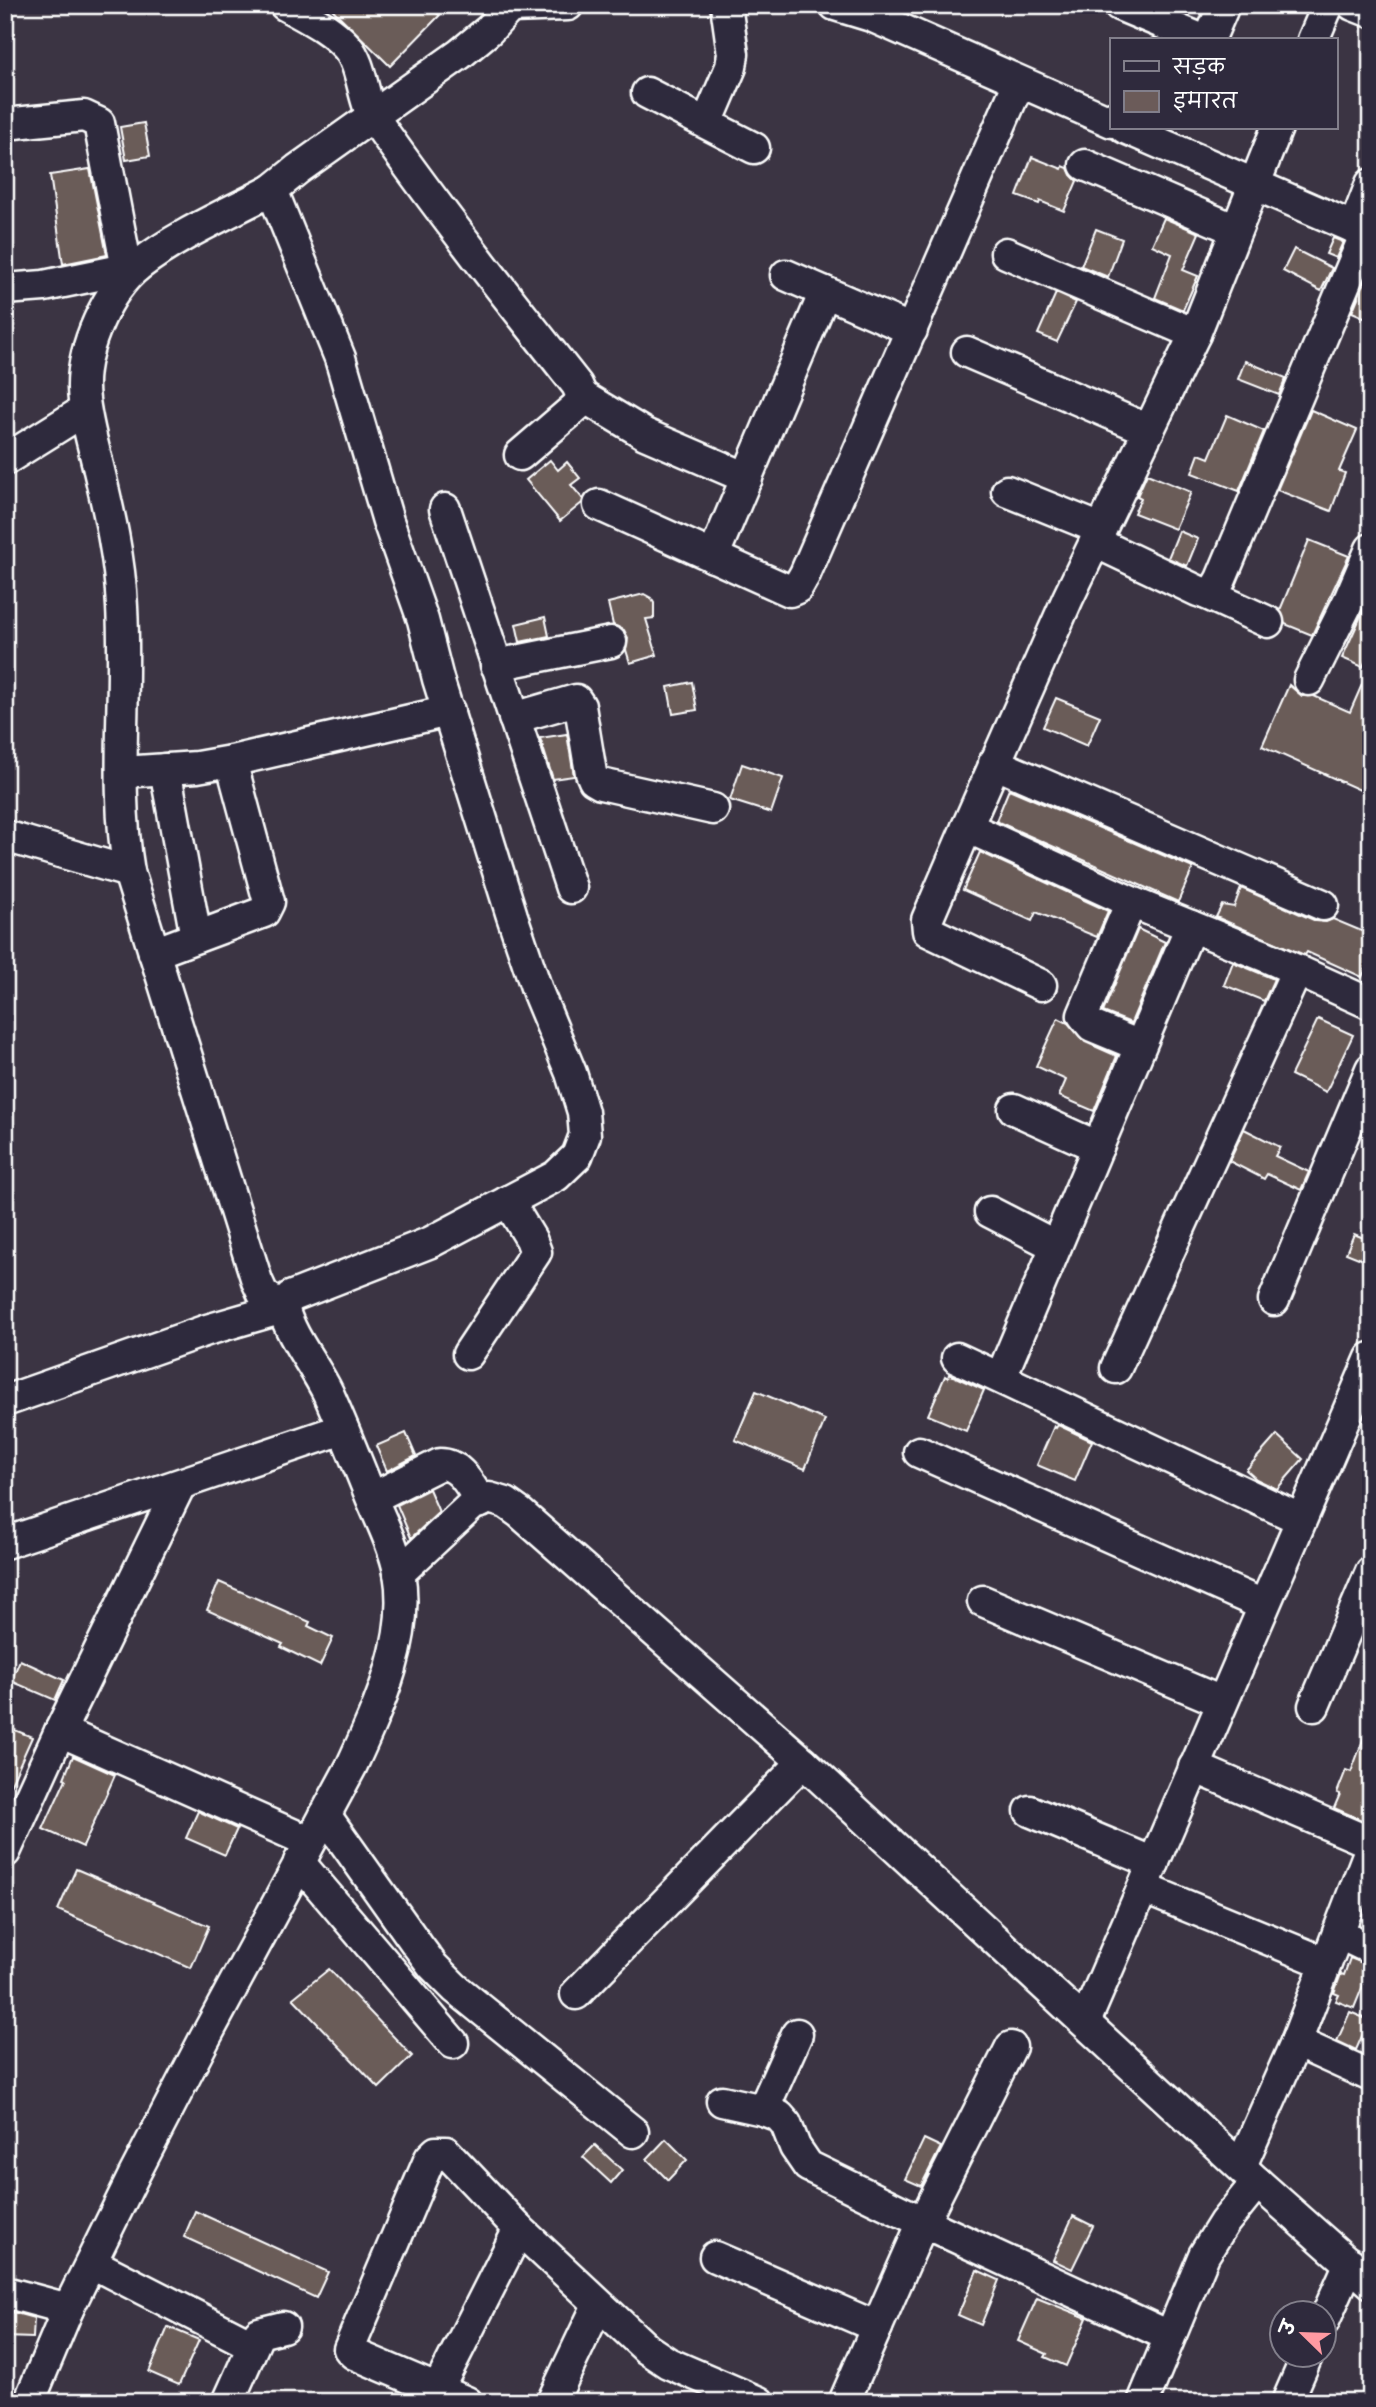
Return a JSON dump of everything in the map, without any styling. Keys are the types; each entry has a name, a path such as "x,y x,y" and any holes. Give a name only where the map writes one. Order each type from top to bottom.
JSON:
{"street":[{"path":"285,5 319,24 346,46 354,57 374,117 461,240 577,385 582,396 645,434 747,478"},
{"path":"22,2396 92,2263 146,2151 351,1767 387,1678 398,1634 399,1573 388,1538 326,1389 287,1322 283,1308 263,1294 257,1281 129,872 123,839 123,645 119,572 85,410 84,369 103,310 132,268 166,246 272,190 460,54 489,30 511,6 568,5"},
{"path":"707,123 731,67 733,54 726,5"},
{"path":"835,5 871,16 1110,121"},
{"path":"1119,5 1198,38"},
{"path":"1314,38 1328,5"},
{"path":"1353,5 1371,12"},
{"path":"1210,38 1222,10"},
{"path":"599,505 790,591 797,588 806,574 1019,82"},
{"path":"647,93 754,148"},
{"path":"5,124 84,116 99,123 132,268"},
{"path":"1136,130 1168,136 1254,184 1363,232"},
{"path":"1041,985 928,931 926,919 1098,536 1195,334 1276,130"},
{"path":"1085,165 1236,230"},
{"path":"1207,594 1214,591 1221,579 1363,232 1371,184"},
{"path":"5,1401 207,1330 283,1308 290,1297 430,1242 556,1175 577,1156 585,1135 583,1112 571,1073 526,957 423,620 388,521 340,358 272,190"},
{"path":"1006,253 1195,334"},
{"path":"5,289 44,286 132,268"},
{"path":"786,275 912,330"},
{"path":"713,557 825,292"},
{"path":"967,352 1149,430"},
{"path":"520,455 577,406 582,396"},
{"path":"5,460 85,410"},
{"path":"1007,491 1207,594 1268,622"},
{"path":"445,509 571,888"},
{"path":"1309,680 1361,602 1371,549"},
{"path":"496,665 611,642"},
{"path":"514,718 576,700 580,706 594,780 601,784 713,809"},
{"path":"123,772 231,761 449,711"},
{"path":"154,953 264,912 269,902 231,761"},
{"path":"994,763 1323,905"},
{"path":"165,769 196,937"},
{"path":"967,827 1131,902 1297,970 1371,1004"},
{"path":"5,836 129,872"},
{"path":"1131,902 1083,1015 1092,1026 1140,1046"},
{"path":"1001,1377 1191,926"},
{"path":"1116,1368 1297,970"},
{"path":"1274,1300 1371,1069"},
{"path":"1014,1109 1098,1147"},
{"path":"468,1354 536,1252 508,1201"},
{"path":"990,1212 1056,1245"},
{"path":"957,1357 1300,1519"},
{"path":"1085,2022 1371,1358"},
{"path":"5,1543 343,1429"},
{"path":"919,1452 1263,1605"},
{"path":"372,1499 440,1464 448,1464 455,1466 481,1502"},
{"path":"5,1852 16,1802 60,1731 180,1485"},
{"path":"399,1573 472,1505 489,1498 506,1503 520,1513 803,1762 1360,2273 1338,2302"},
{"path":"1314,1706 1371,1572"},
{"path":"983,1601 1222,1702"},
{"path":"60,1731 304,1852 453,2043"},
{"path":"576,1994 803,1762"},
{"path":"1143,2402 1204,2255 1224,2224 1249,2174 1296,2042 1368,1860 1194,1767"},
{"path":"1030,1811 1149,1876 1326,1964"},
{"path":"325,1815 433,1966 455,1988 633,2132"},
{"path":"1338,1933 1371,1949"},
{"path":"763,2110 797,2034"},
{"path":"1296,2042 1371,2076"},
{"path":"844,2402 923,2222 1011,2047"},
{"path":"722,2101 779,2116 786,2124 794,2147 808,2166 1169,2336"},
{"path":"467,2402 354,2354 349,2349 429,2158 436,2152 446,2152 519,2229 647,2349 668,2363 759,2402"},
{"path":"438,2389 519,2229"},
{"path":"715,2257 877,2327"},
{"path":"92,2263 252,2345"},
{"path":"5,2292 68,2309"},
{"path":"552,2402 598,2305"},
{"path":"228,2402 259,2333 283,2327"},
{"path":"1287,2402 1302,2368"}],"building":[{"path":"328,5 421,5 440,15 390,66"},
{"path":"144,123 150,156 126,160 120,127"},
{"path":"1032,157 1062,169 1063,166 1068,168 1077,181 1064,211 1040,201 1039,204 1017,196"},
{"path":"90,169 107,255 63,264 50,175"},
{"path":"1164,218 1199,233 1183,270 1198,276 1183,310 1155,298 1172,254 1152,245"},
{"path":"1096,229 1122,239 1108,277 1081,266"},
{"path":"1333,238 1343,242 1336,258 1326,254"},
{"path":"1294,249 1332,268 1321,291 1283,271"},
{"path":"1371,267 1371,320 1352,312"},
{"path":"1056,293 1076,302 1057,342 1038,334"},
{"path":"1245,361 1286,378 1279,395 1238,379"},
{"path":"1311,410 1357,430 1339,471 1345,473 1331,511 1277,490"},
{"path":"1227,415 1264,431 1239,491 1192,473 1199,454 1209,458"},
{"path":"550,460 558,470 567,462 580,478 571,485 583,499 582,503 560,521 526,480"},
{"path":"1147,474 1191,492 1175,529 1134,513 1141,498 1137,496"},
{"path":"1179,531 1198,539 1187,566 1168,558"},
{"path":"1309,540 1349,556 1312,635 1285,624 1280,610"},
{"path":"644,594 654,603 654,618 646,619 657,655 630,663 626,650 628,638 624,630 613,625 608,603"},
{"path":"1371,594 1371,648 1363,667 1342,658"},
{"path":"545,617 549,636 520,642 516,624"},
{"path":"1371,664 1371,795 1262,746 1289,685 1302,696 1314,696 1350,712"},
{"path":"692,682 697,710 673,714 668,687"},
{"path":"1056,698 1100,716 1087,746 1043,727"},
{"path":"567,734 574,776 553,779 540,738"},
{"path":"742,764 783,778 771,813 730,800"},
{"path":"1009,789 1193,868 1178,902 996,821"},
{"path":"980,852 1108,911 1097,937 1036,912 1032,921 963,890"},
{"path":"1241,888 1316,921 1326,922 1333,919 1371,935 1371,958 1362,977 1307,952 1302,954 1216,917 1222,905 1234,907"},
{"path":"1138,929 1165,942 1131,1023 1103,1012"},
{"path":"1233,962 1274,979 1264,1001 1224,985"},
{"path":"1058,1018 1068,1023 1085,1042 1117,1056 1094,1111 1059,1096 1066,1080 1036,1066"},
{"path":"1318,1019 1353,1035 1326,1092 1291,1075"},
{"path":"1244,1129 1280,1147 1275,1156 1309,1172 1301,1190 1267,1174 1264,1179 1229,1161"},
{"path":"1354,1234 1371,1241 1371,1263 1346,1253"},
{"path":"949,1374 984,1390 966,1431 928,1415 945,1376 948,1378"},
{"path":"756,1391 825,1420 805,1469 735,1440"},
{"path":"1058,1425 1092,1441 1075,1481 1037,1465 1054,1426 1056,1428"},
{"path":"406,1433 416,1456 387,1471 376,1446"},
{"path":"1277,1435 1303,1459 1277,1489 1256,1479 1246,1470"},
{"path":"429,1489 439,1512 411,1538 397,1505"},
{"path":"219,1582 310,1622 308,1626 333,1638 320,1666 281,1647 283,1644 207,1610"},
{"path":"20,1660 64,1680 55,1700 11,1681"},
{"path":"1369,1724 1371,1824 1334,1808 1346,1770 1351,1772"},
{"path":"5,1726 32,1737 5,1797"},
{"path":"73,1756 115,1775 83,1847 43,1829 66,1779 64,1778"},
{"path":"198,1811 237,1829 225,1855 186,1838"},
{"path":"76,1869 209,1926 191,1968 58,1910"},
{"path":"1350,1958 1371,1966 1354,2008 1336,2001 1339,1995 1334,1993"},
{"path":"329,1969 412,2056 379,2088 293,1998"},
{"path":"1350,2012 1369,2020 1356,2050 1337,2041"},
{"path":"666,2139 687,2160 668,2180 647,2159"},
{"path":"924,2139 941,2147 921,2186 905,2179"},
{"path":"595,2145 622,2170 611,2183 583,2157"},
{"path":"195,2211 328,2272 316,2298 184,2237"},
{"path":"1073,2216 1093,2226 1072,2269 1053,2260"},
{"path":"977,2270 999,2280 981,2325 958,2315"},
{"path":"1037,2298 1087,2318 1066,2366 1018,2341"},
{"path":"5,2310 34,2318 33,2338 5,2337"},
{"path":"168,2327 199,2340 179,2385 149,2372"}]}
